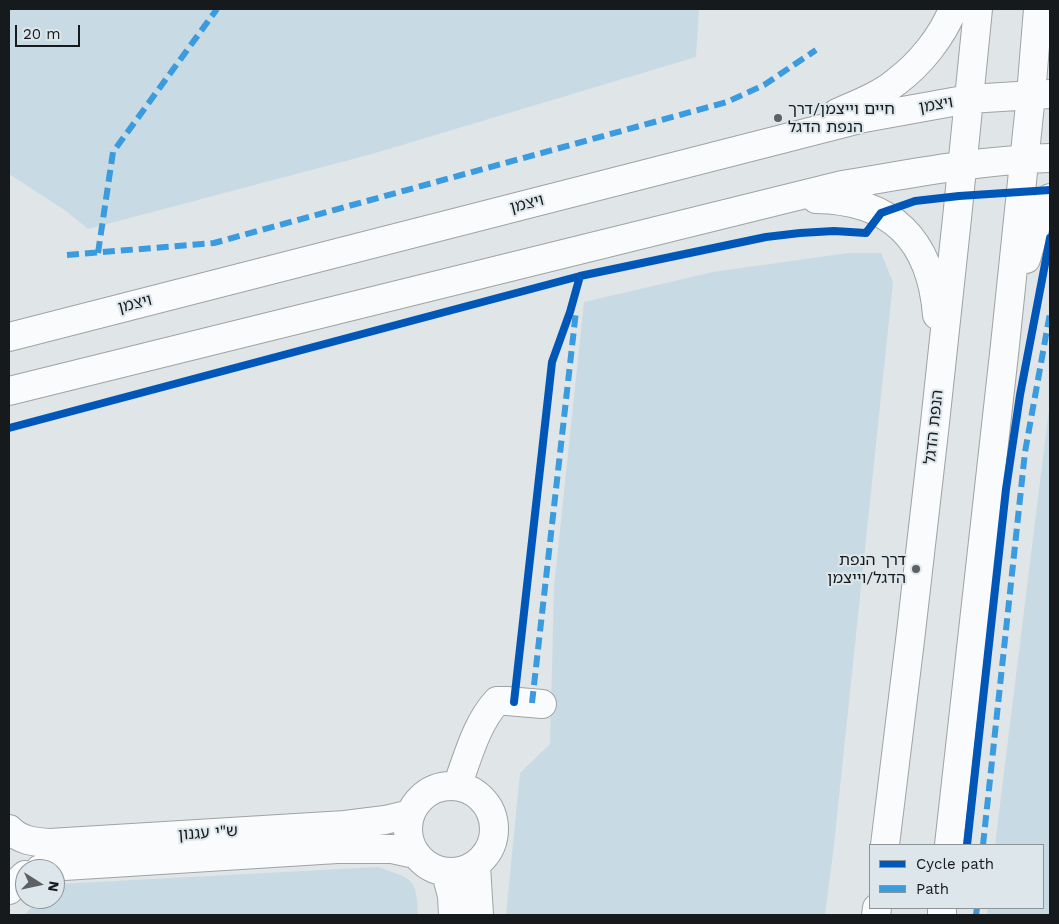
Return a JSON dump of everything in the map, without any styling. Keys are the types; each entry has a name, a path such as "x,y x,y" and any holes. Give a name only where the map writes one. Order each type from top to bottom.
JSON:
{"main road":[{"path":"765,143 865,101 895,83 915,66 935,42 950,18 953,9"},
{"name":"הנפת הדגל","path":"885,844 913,621 952,269 978,9"},
{"path":"949,844 1005,345 1037,159 1041,94 1038,9"},
{"name":"ויצמן","path":"9,336 864,118 969,99 1041,94"},
{"path":"9,391 842,185 961,166 1037,159"},
{"path":"789,198 836,199 862,205 881,213 899,226 924,257 931,278 936,303 941,363"},
{"path":"1005,345 1029,245 1038,218 1050,198"},
{"path":"457,786 478,731 489,710 497,701 542,704"},
{"path":"457,786 477,794 487,804 492,816 494,830 492,844 486,855 476,865 462,871 446,873 434,870 414,854 407,828 410,814 416,803 425,794 436,788 457,786"},
{"name":"ש\"י עגנון","path":"9,829 14,834 32,842 50,843 345,825 385,820 410,814"},
{"name":"ש\"י עגנון","path":"65,866 337,849 392,848 414,854"},
{"path":"476,865 479,915"},
{"path":"446,873 452,896 453,915"}],"shaded area":[{"path":"9,9 699,9 696,57 372,154 88,229 66,211 9,174"},
{"path":"848,253 881,253 893,282 825,915 506,915 520,773 550,744 554,587 584,302 713,272"},
{"path":"1050,401 1050,915 987,915 988,909 1044,909 1044,844 995,844"},
{"path":"378,867 405,877 410,881 416,893 418,915 24,915 30,909 65,909 65,884"}],"marked path":[{"path":"98,253 113,152 217,9"},
{"path":"67,255 214,243 727,102 764,85 816,50"},
{"path":"532,703 576,311"},
{"path":"983,844 1025,452 1050,313"},
{"path":"976,915 977,909"}],"cycle path":[{"path":"9,428 580,276 766,237 834,231 866,233 881,213 915,201 1050,190"},
{"path":"967,844 1006,489 1020,395 1050,238"},
{"path":"514,702 552,362 570,312 580,276"}],"place":[{"name":"חיים וייצמן/דרך הנפת הדגל","path":"778,118"},
{"name":"דרך הנפת הדגל/וייצמן","path":"916,569"}]}
